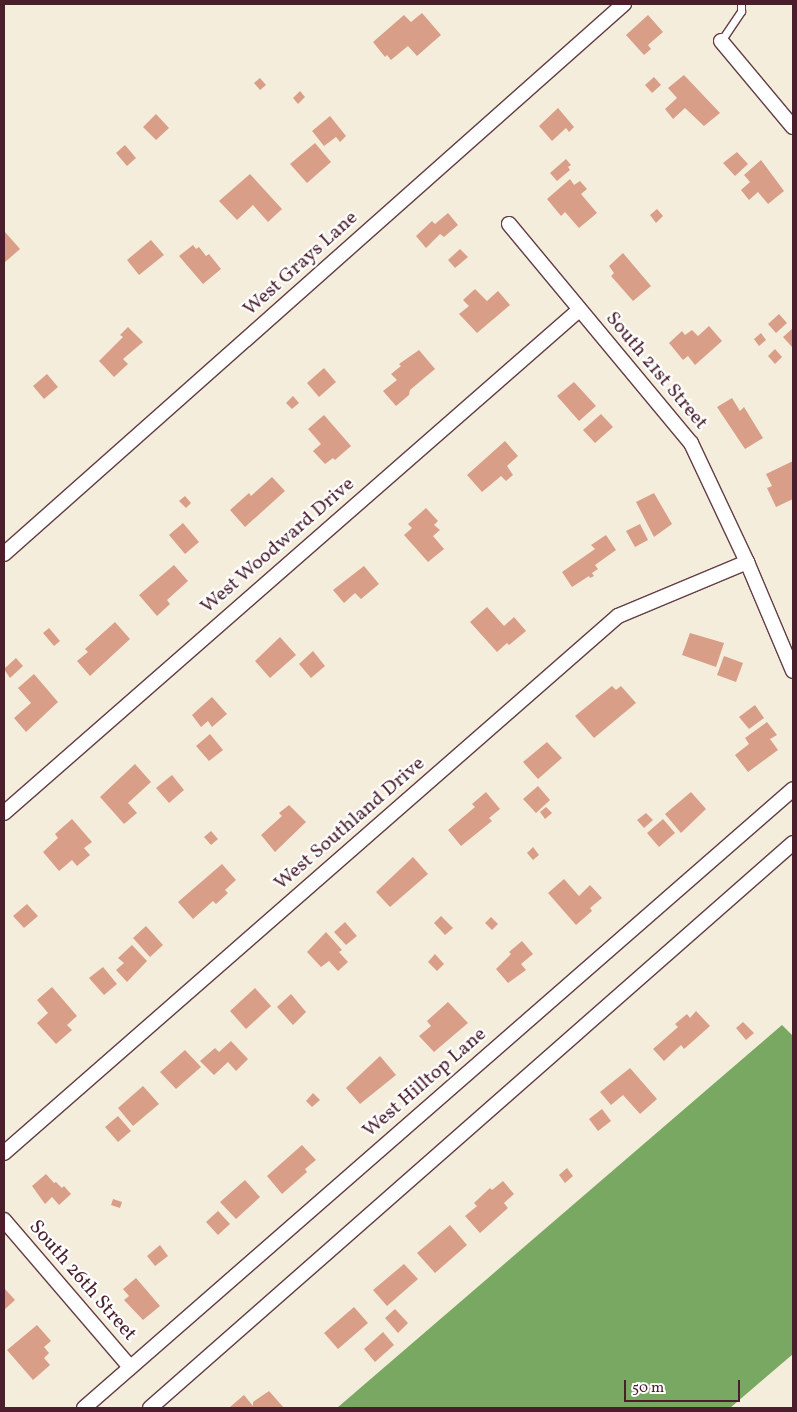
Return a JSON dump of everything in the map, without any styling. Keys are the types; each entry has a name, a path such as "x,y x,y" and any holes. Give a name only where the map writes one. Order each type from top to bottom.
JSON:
{"street":[{"name":"West Grays Lane","path":"4,554 624,4"},
{"path":"721,41 793,127"},
{"name":"South 21st Street","path":"509,224 691,443 747,562 793,671"},
{"name":"West Woodward Drive","path":"4,813 580,310"},
{"name":"West Southland Drive","path":"4,1153 618,616 747,562"},
{"name":"West Hilltop Lane","path":"84,1408 793,789"},
{"path":"150,1408 793,843"},
{"name":"South 26th Street","path":"4,1220 130,1367"}],"lane":[{"path":"721,41 741,11 741,4"}],"green space":[{"path":"782,1025 793,1036 793,1354 730,1408 337,1408"}],"building":[{"path":"422,13 441,35 417,56 408,46 391,60 387,55 385,57 373,42 404,15 411,22"},
{"path":"648,15 663,32 648,45 651,49 644,55 626,35"},
{"path":"684,75 720,113 704,126 685,108 673,119 665,109 677,98 668,88"},
{"path":"654,77 661,85 652,93 645,85"},
{"path":"260,78 266,85 260,90 254,83"},
{"path":"300,91 305,97 298,104 293,98"},
{"path":"558,108 574,127 569,132 566,128 552,141 539,126"},
{"path":"156,114 169,128 156,140 143,127"},
{"path":"330,116 346,136 340,142 336,137 324,146 312,131"},
{"path":"315,143 331,162 307,183 290,164"},
{"path":"125,145 136,158 127,166 116,153"},
{"path":"737,152 748,164 735,176 723,163"},
{"path":"566,159 571,165 568,167 570,170 557,181 550,173"},
{"path":"761,160 784,191 768,204 758,192 749,200 741,190 750,182 744,175"},
{"path":"250,174 282,209 268,222 253,205 237,220 219,201"},
{"path":"570,179 574,185 580,181 587,189 581,194 597,213 579,228 565,212 561,216 547,199"},
{"path":"657,209 663,216 656,223 650,215"},
{"path":"448,213 458,225 444,237 440,234 426,248 416,236 432,221 435,224"},
{"path":"5,232 20,249 4,263 4,234"},
{"path":"151,240 164,255 139,275 127,260"},
{"path":"193,245 196,249 199,247 206,256 209,254 221,269 203,284 179,256"},
{"path":"460,249 468,257 455,268 448,260"},
{"path":"623,253 651,286 633,301 611,276 614,273 609,266"},
{"path":"475,289 487,301 498,291 510,305 477,333 459,314 469,306 463,300"},
{"path":"779,314 787,323 776,333 768,324"},
{"path":"709,326 722,341 695,365 688,356 683,360 669,343 682,331 685,335 692,330 698,336"},
{"path":"128,327 143,342 123,359 128,364 114,377 99,361 123,337 120,335"},
{"path":"793,328 793,346 792,347 783,337"},
{"path":"761,333 766,340 759,346 754,339"},
{"path":"775,349 782,357 775,364 768,356"},
{"path":"419,350 435,369 410,390 409,395 396,406 383,391 397,380 391,374 401,366 399,364"},
{"path":"324,368 336,382 319,397 307,383"},
{"path":"47,374 58,387 44,399 33,386"},
{"path":"574,382 596,406 579,421 557,396"},
{"path":"293,396 299,403 292,409 286,403"},
{"path":"732,398 740,411 744,407 763,438 745,449 717,407"},
{"path":"601,414 613,427 595,443 583,430"},
{"path":"324,415 351,446 335,460 333,458 325,464 313,451 321,444 308,429"},
{"path":"505,441 518,456 507,466 513,475 506,481 501,476 482,492 467,475"},
{"path":"793,461 793,499 776,507 767,488 772,486 766,474"},
{"path":"272,477 285,491 245,527 230,510 249,493 251,496"},
{"path":"654,493 672,524 654,537 636,502"},
{"path":"185,496 191,503 186,508 179,501"},
{"path":"426,508 438,521 434,525 440,530 433,536 444,549 428,562 404,535 412,528 408,524"},
{"path":"183,523 199,542 185,554 169,535"},
{"path":"640,524 648,540 635,547 626,531"},
{"path":"606,535 616,550 595,565 598,569 592,573 594,576 590,578 589,576 572,587 562,572 595,549 591,545"},
{"path":"174,565 188,581 167,600 170,604 157,616 139,595"},
{"path":"364,566 379,584 361,599 355,593 344,603 333,590"},
{"path":"487,607 504,626 514,617 526,631 497,652 470,622"},
{"path":"115,622 130,639 90,676 77,661 88,652 85,649"},
{"path":"49,628 60,641 54,646 43,633"},
{"path":"690,633 724,643 716,667 682,655"},
{"path":"280,637 296,655 270,678 255,661"},
{"path":"313,651 325,666 311,678 299,664"},
{"path":"724,656 743,663 736,682 717,675"},
{"path":"16,658 23,666 10,678 4,669"},
{"path":"34,674 58,702 26,732 14,718 31,703 18,688"},
{"path":"612,686 616,690 621,686 636,703 594,738 575,716"},
{"path":"212,697 227,714 212,727 208,721 201,727 192,715"},
{"path":"755,705 764,718 749,729 739,717"},
{"path":"767,722 777,735 770,739 778,750 748,772 735,755 749,744 745,738"},
{"path":"210,734 223,750 209,761 196,746"},
{"path":"547,742 562,758 538,779 523,762"},
{"path":"135,764 151,782 128,803 137,813 124,824 100,797"},
{"path":"172,775 184,790 169,803 156,788"},
{"path":"538,786 550,800 536,813 523,799"},
{"path":"486,792 500,809 489,818 492,821 461,846 448,830 475,807 472,804"},
{"path":"691,792 706,809 681,833 665,814"},
{"path":"289,805 306,822 275,852 261,835 282,816 279,813"},
{"path":"546,807 552,813 545,819 540,812"},
{"path":"646,813 653,820 644,828 637,820"},
{"path":"72,819 92,842 84,848 90,855 77,866 72,860 59,871 43,852 58,838 55,834"},
{"path":"663,819 675,833 659,847 647,833"},
{"path":"211,831 218,839 211,845 204,837"},
{"path":"533,847 539,855 533,860 527,853"},
{"path":"413,857 428,874 390,907 376,892"},
{"path":"222,864 236,880 225,890 228,893 216,904 213,901 193,919 178,902"},
{"path":"564,879 579,896 590,885 602,898 590,908 592,911 576,925 548,893"},
{"path":"27,904 38,916 24,928 13,916"},
{"path":"441,916 453,928 445,935 434,923"},
{"path":"491,917 498,924 492,930 485,923"},
{"path":"345,922 357,936 346,945 334,932"},
{"path":"146,926 163,945 150,957 133,938"},
{"path":"326,932 342,950 339,952 348,962 338,971 329,961 321,967 307,952"},
{"path":"522,941 533,954 521,964 526,970 508,983 496,969 511,954 509,952"},
{"path":"132,945 147,961 127,982 116,970 124,963 118,958"},
{"path":"435,954 444,964 437,971 428,962"},
{"path":"103,967 117,984 104,995 89,978"},
{"path":"52,987 77,1016 67,1025 72,1030 56,1044 37,1023 48,1013 37,1000"},
{"path":"255,988 271,1006 246,1029 230,1011"},
{"path":"291,994 306,1012 293,1025 277,1007"},
{"path":"448,1002 468,1023 434,1052 419,1036 431,1026 427,1021"},
{"path":"696,1011 710,1026 684,1049 681,1045 664,1061 653,1049 678,1027 675,1024 687,1014 690,1018"},
{"path":"743,1022 754,1033 746,1040 736,1028"},
{"path":"231,1041 248,1059 236,1071 228,1062 214,1075 200,1061 215,1048 219,1052"},
{"path":"185,1050 201,1067 176,1089 160,1072"},
{"path":"380,1056 396,1075 360,1104 346,1088"},
{"path":"630,1068 657,1099 640,1114 623,1095 611,1105 600,1092"},
{"path":"143,1086 159,1104 133,1126 118,1108"},
{"path":"313,1093 320,1100 312,1107 306,1101"},
{"path":"602,1109 611,1121 598,1131 589,1119"},
{"path":"118,1116 131,1131 118,1142 105,1127"},
{"path":"302,1145 316,1160 305,1169 307,1172 282,1194 267,1176"},
{"path":"567,1168 573,1176 565,1183 559,1175"},
{"path":"46,1174 54,1183 56,1182 62,1188 64,1186 71,1194 59,1205 52,1197 45,1204 32,1186"},
{"path":"245,1180 260,1197 236,1219 220,1202"},
{"path":"503,1181 514,1194 504,1203 508,1208 480,1233 465,1216 477,1206 474,1203 490,1188 492,1190"},
{"path":"113,1199 122,1202 120,1208 111,1205"},
{"path":"218,1211 230,1224 218,1235 206,1222"},
{"path":"450,1225 467,1245 435,1273 417,1253"},
{"path":"160,1245 168,1256 155,1266 147,1256"},
{"path":"404,1264 418,1279 387,1306 373,1290"},
{"path":"136,1278 160,1306 143,1320 124,1300 129,1296 123,1289"},
{"path":"4,1288 15,1300 4,1310"},
{"path":"354,1307 368,1323 338,1349 324,1333"},
{"path":"395,1309 408,1323 398,1333 385,1318"},
{"path":"37,1325 51,1341 44,1347 49,1353 44,1358 50,1365 33,1380 7,1350"},
{"path":"383,1332 394,1345 375,1362 364,1349"},
{"path":"269,1391 284,1408 230,1407 244,1395 253,1406 253,1402"}]}
